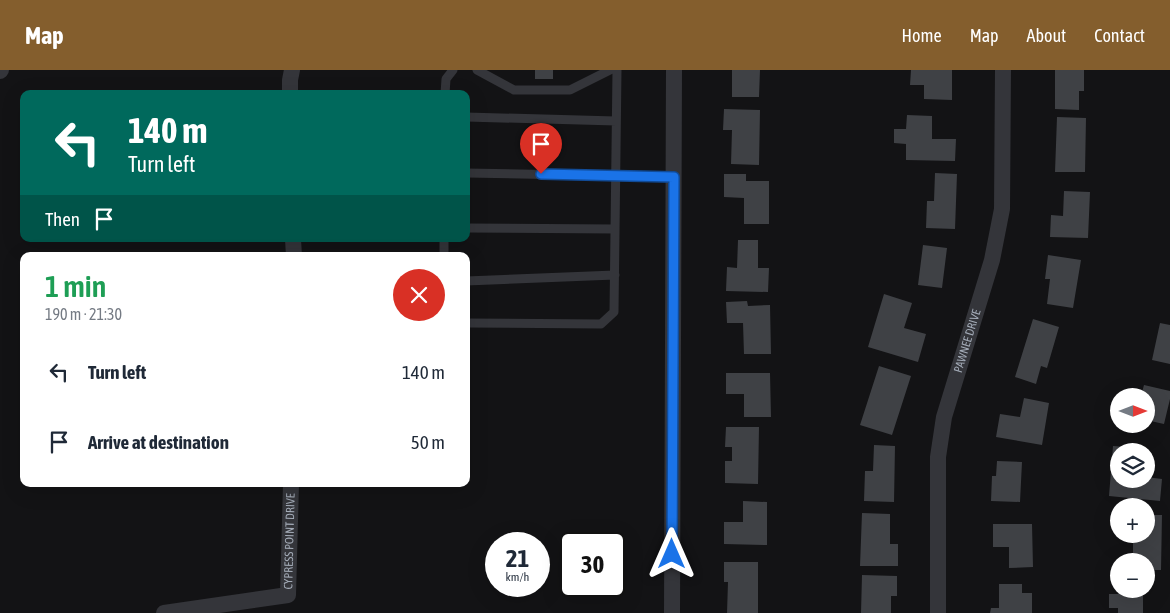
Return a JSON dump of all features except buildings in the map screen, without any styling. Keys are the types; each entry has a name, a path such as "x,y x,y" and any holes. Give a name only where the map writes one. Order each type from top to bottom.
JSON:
{"street":[{"path":"290,90 292,70"},
{"path":"672,613 674,70"},
{"name":"PAWNEE DRIVE","path":"938,613 938,457 944,416 992,260 1002,209 1003,70"},
{"name":"CYPRESS POINT DRIVE","path":"164,613 288,595 292,487"}],"lane":[{"path":"446,90 446,79 453,70"},
{"path":"477,70 514,90 570,90 610,70"},
{"path":"470,322 600,324 614,312 617,70"},
{"path":"470,117 616,121"},
{"path":"470,173 674,177"},
{"path":"470,228 616,229"},
{"path":"470,281 615,276"}],"route":[{"path":"541,174 674,177 672,554"}]}
